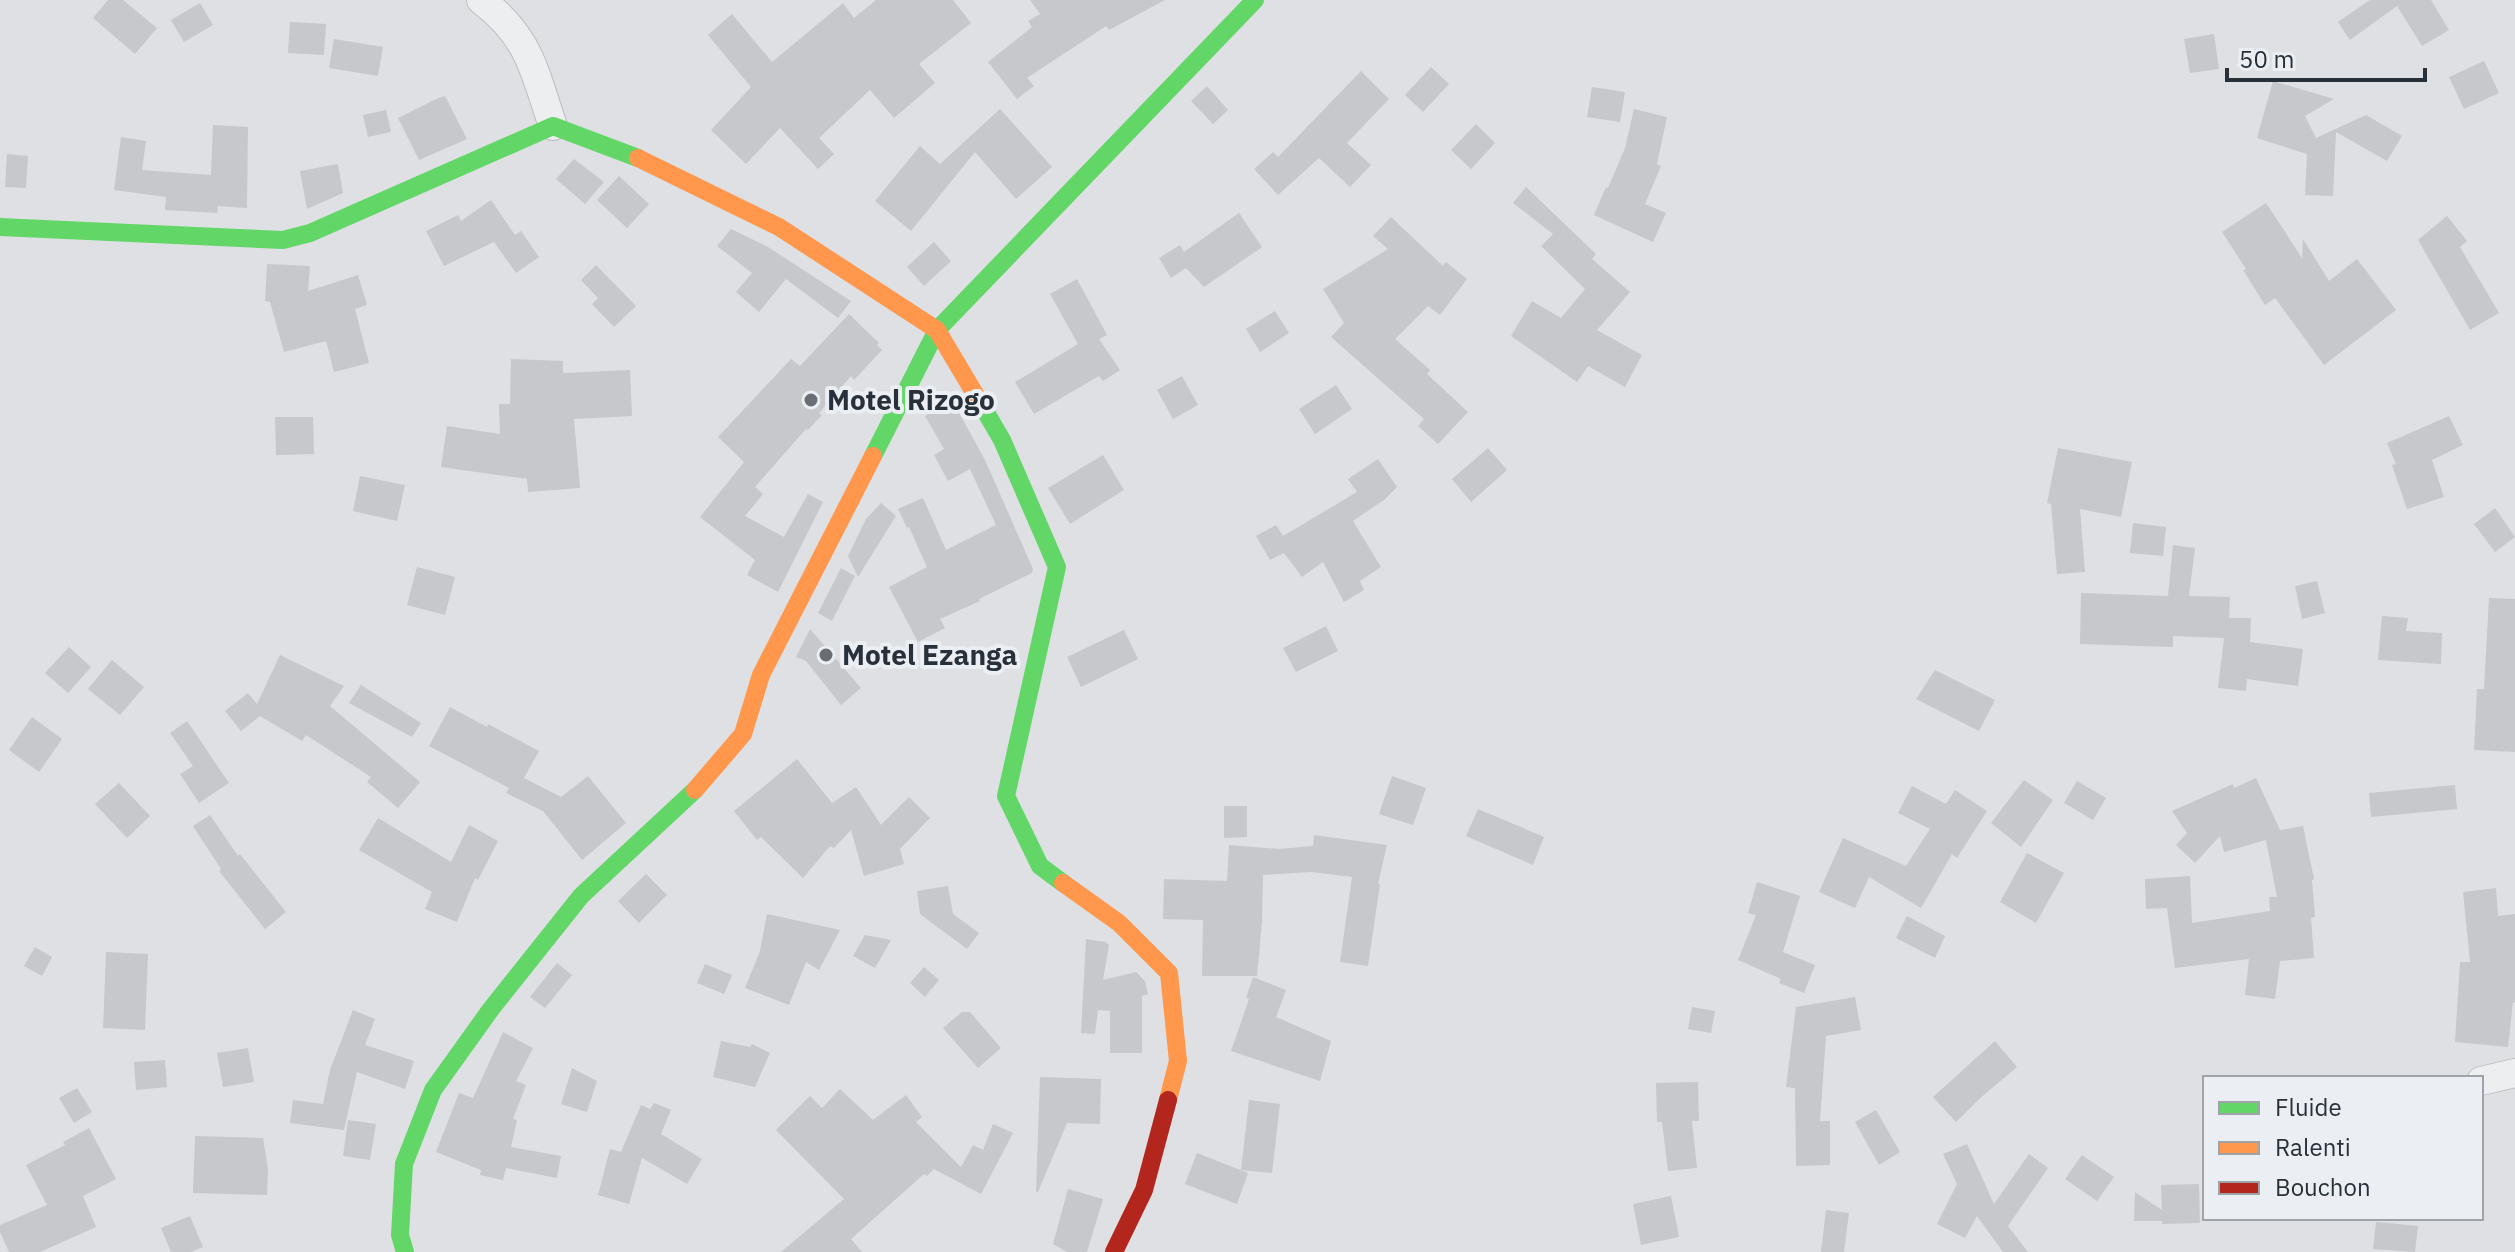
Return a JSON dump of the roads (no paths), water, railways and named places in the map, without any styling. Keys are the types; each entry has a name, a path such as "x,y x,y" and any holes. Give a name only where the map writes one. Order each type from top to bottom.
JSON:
{"street":[{"path":"481,0 518,36 532,61 553,126"},
{"path":"405,1252 400,1235 404,1164 433,1090 491,1009 581,896 691,794 743,734 761,675 937,330 1255,0"},
{"path":"0,227 283,240 310,233 553,126 645,161 779,227 937,330 1002,440 1057,567 1006,796 1040,866 1119,923 1169,973 1178,1061 1144,1190 1114,1252"},
{"path":"2483,1081 2515,1073"}],"place":[{"name":"Motel Rizogo","path":"811,400"},
{"name":"Motel Ezanga","path":"826,655"}]}
